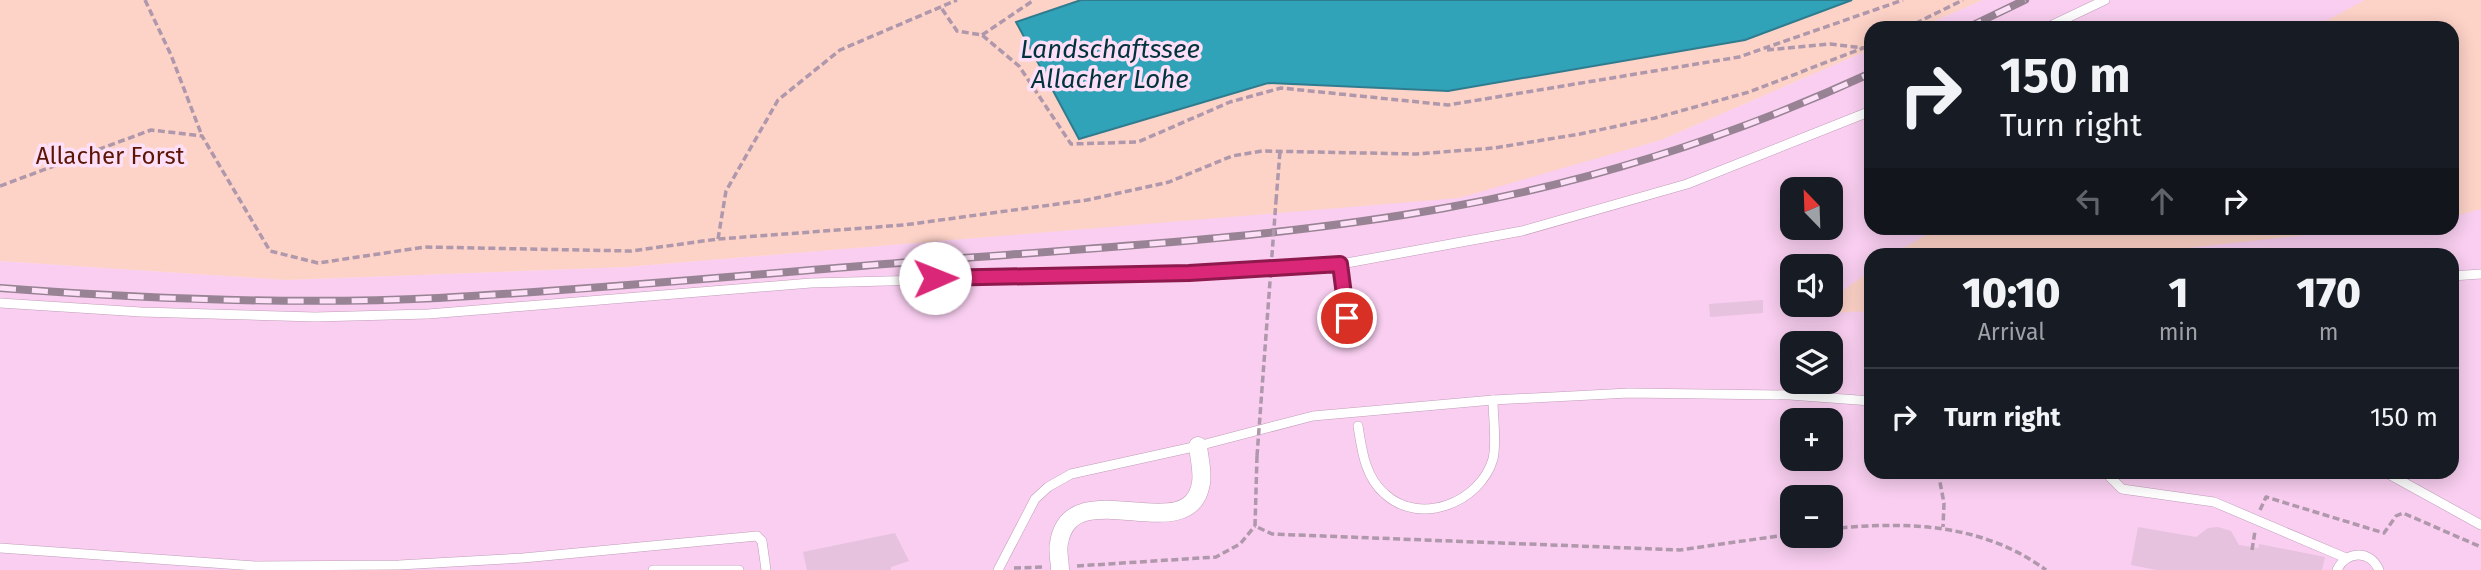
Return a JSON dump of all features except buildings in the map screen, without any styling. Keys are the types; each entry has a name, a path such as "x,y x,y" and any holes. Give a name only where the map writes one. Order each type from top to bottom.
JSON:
{"street":[{"path":"1055,568 1059,544 1067,524 1075,516 1108,509 1165,514 1179,511 1189,505 1199,493 1202,481 1198,446"}],"lane":[{"path":"2061,21 2105,0"},
{"path":"0,303 141,313 315,317 428,314 811,284 1189,273 1340,264 1522,231 1687,184 1864,114"},
{"path":"1340,264 1347,318"},
{"path":"2459,276 2481,274"},
{"path":"998,570 1035,499 1048,487 1071,474 1198,446 1313,416 1493,400 1629,393 1790,395 1864,400"},
{"path":"1357,426 1363,459 1372,478 1385,494 1405,508 1432,509 1457,502 1476,488 1493,458 1493,400"},
{"path":"2112,479 2122,489 2214,502 2346,558"},
{"path":"2398,479 2481,525"},
{"path":"0,548 255,566 399,565 523,558 757,536 762,541 766,570"},
{"path":"2337,570 2346,558 2359,554 2366,556 2379,570"},
{"path":"653,570 739,570"}],"path":[{"path":"145,0 171,55 202,136 270,251 318,263 425,247 631,251 718,239 904,225 1087,200 1169,182 1232,156 1262,151 1416,154 1494,148 1655,118 1749,92 1864,48"},
{"path":"718,239 726,191 778,100 840,50 942,9 955,0"},
{"path":"982,36 1034,0"},
{"path":"1761,51 1903,0"},
{"path":"1920,21 1963,0"},
{"path":"942,9 957,31 982,36 1019,66 1071,144 1139,142 1230,102 1281,88 1448,105 1761,51 1830,44 1864,48"},
{"path":"0,186 151,130 202,136"},
{"path":"1019,568 1055,568 1216,556 1240,544 1255,526 1257,456 1280,151"},
{"path":"1939,479 1944,503 1943,527"},
{"path":"2252,550 2256,519 2266,497 2384,533 2396,516 2403,513 2481,547"},
{"path":"1843,528 1877,524 1943,527 2024,553 2046,570"},
{"path":"1255,526 1272,534 1356,539 1680,550 1780,536"}],"shaded area":[{"path":"1983,0 2365,0 2327,21 1934,21"},
{"path":"1864,52 1864,235 2459,235 2459,158 2481,153 2481,570 0,570 0,261 286,280 626,267 1454,198 1661,140"}],"green space":[{"name":"Allacher Forst","path":"0,0 1081,0 1017,22 1079,139 1268,83 1448,91 1745,40 1852,0 1983,0 1934,21 1864,21 1864,52 1661,140 1459,198 626,267 286,280 0,261"},
{"path":"2365,0 2481,0 2481,209 2459,215 2459,21 2326,21"},
{"path":"1926,235 2307,235 2187,248 1904,248"},
{"path":"1864,276 1864,311 1843,312 1843,291"}],"water":[{"name":"Landschaftssee Allacher Lohe","path":"1081,0 1852,0 1745,40 1448,91 1268,83 1079,139 1016,22"}],"railway":[{"path":"1982,21 2025,0"},
{"path":"0,288 219,300 438,298 606,287 1306,229 1445,208 1554,185 1715,136 1768,117 1864,76"}],"route":[{"path":"935,278 1189,273 1340,264 1347,318"}]}
